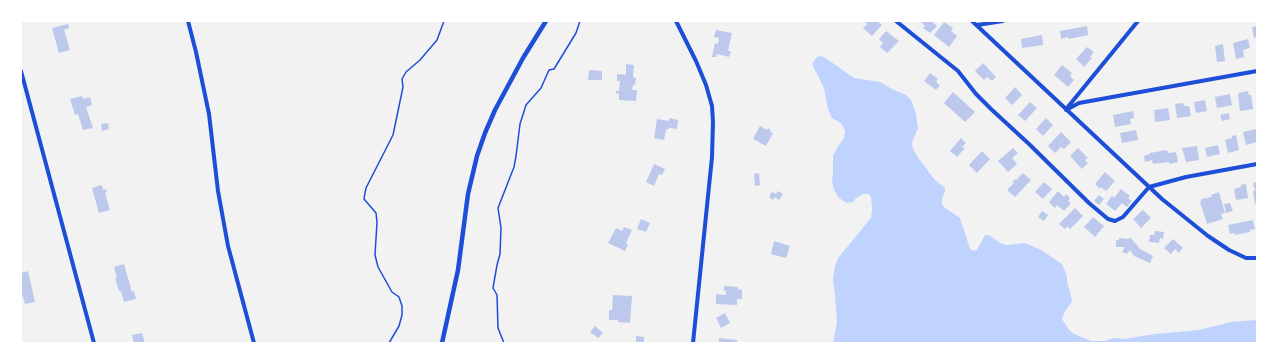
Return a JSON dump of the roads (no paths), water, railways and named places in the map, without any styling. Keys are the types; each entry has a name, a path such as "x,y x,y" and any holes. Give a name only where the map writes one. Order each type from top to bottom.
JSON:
{"street":[{"path":"188,21 209,114 218,191 228,246 254,343"},
{"path":"442,343 458,270 468,194 477,156 495,110 523,58 546,21"},
{"path":"676,21 704,79 712,106 713,122 712,157 693,343"},
{"path":"896,21 958,71 976,94 991,109 1104,217 1113,221 1121,218 1149,187 1186,177 1257,164"},
{"path":"972,21 1162,199 1218,243 1242,257 1257,258"},
{"path":"977,25 1002,21"},
{"path":"1066,110 1138,21"},
{"path":"21,71 94,343"},
{"path":"1066,110 1079,103 1257,71"}],"water":[{"path":"820,56 824,57 854,78 880,82 906,95 911,100 916,114 918,129 912,143 913,149 934,179 945,188 942,204 960,218 970,249 974,251 977,250 985,235 989,235 1000,243 1006,245 1025,243 1041,250 1062,264 1067,276 1072,302 1065,311 1062,319 1069,330 1074,334 1091,341 1104,341 1114,338 1124,339 1155,334 1199,330 1231,322 1257,320 1257,343 833,343 837,321 833,279 835,266 838,258 871,218 872,209 871,197 869,194 863,194 856,198 853,202 847,203 839,198 834,190 832,181 833,156 844,138 845,131 842,124 832,118 828,109 824,88 813,66 813,62"}]}
